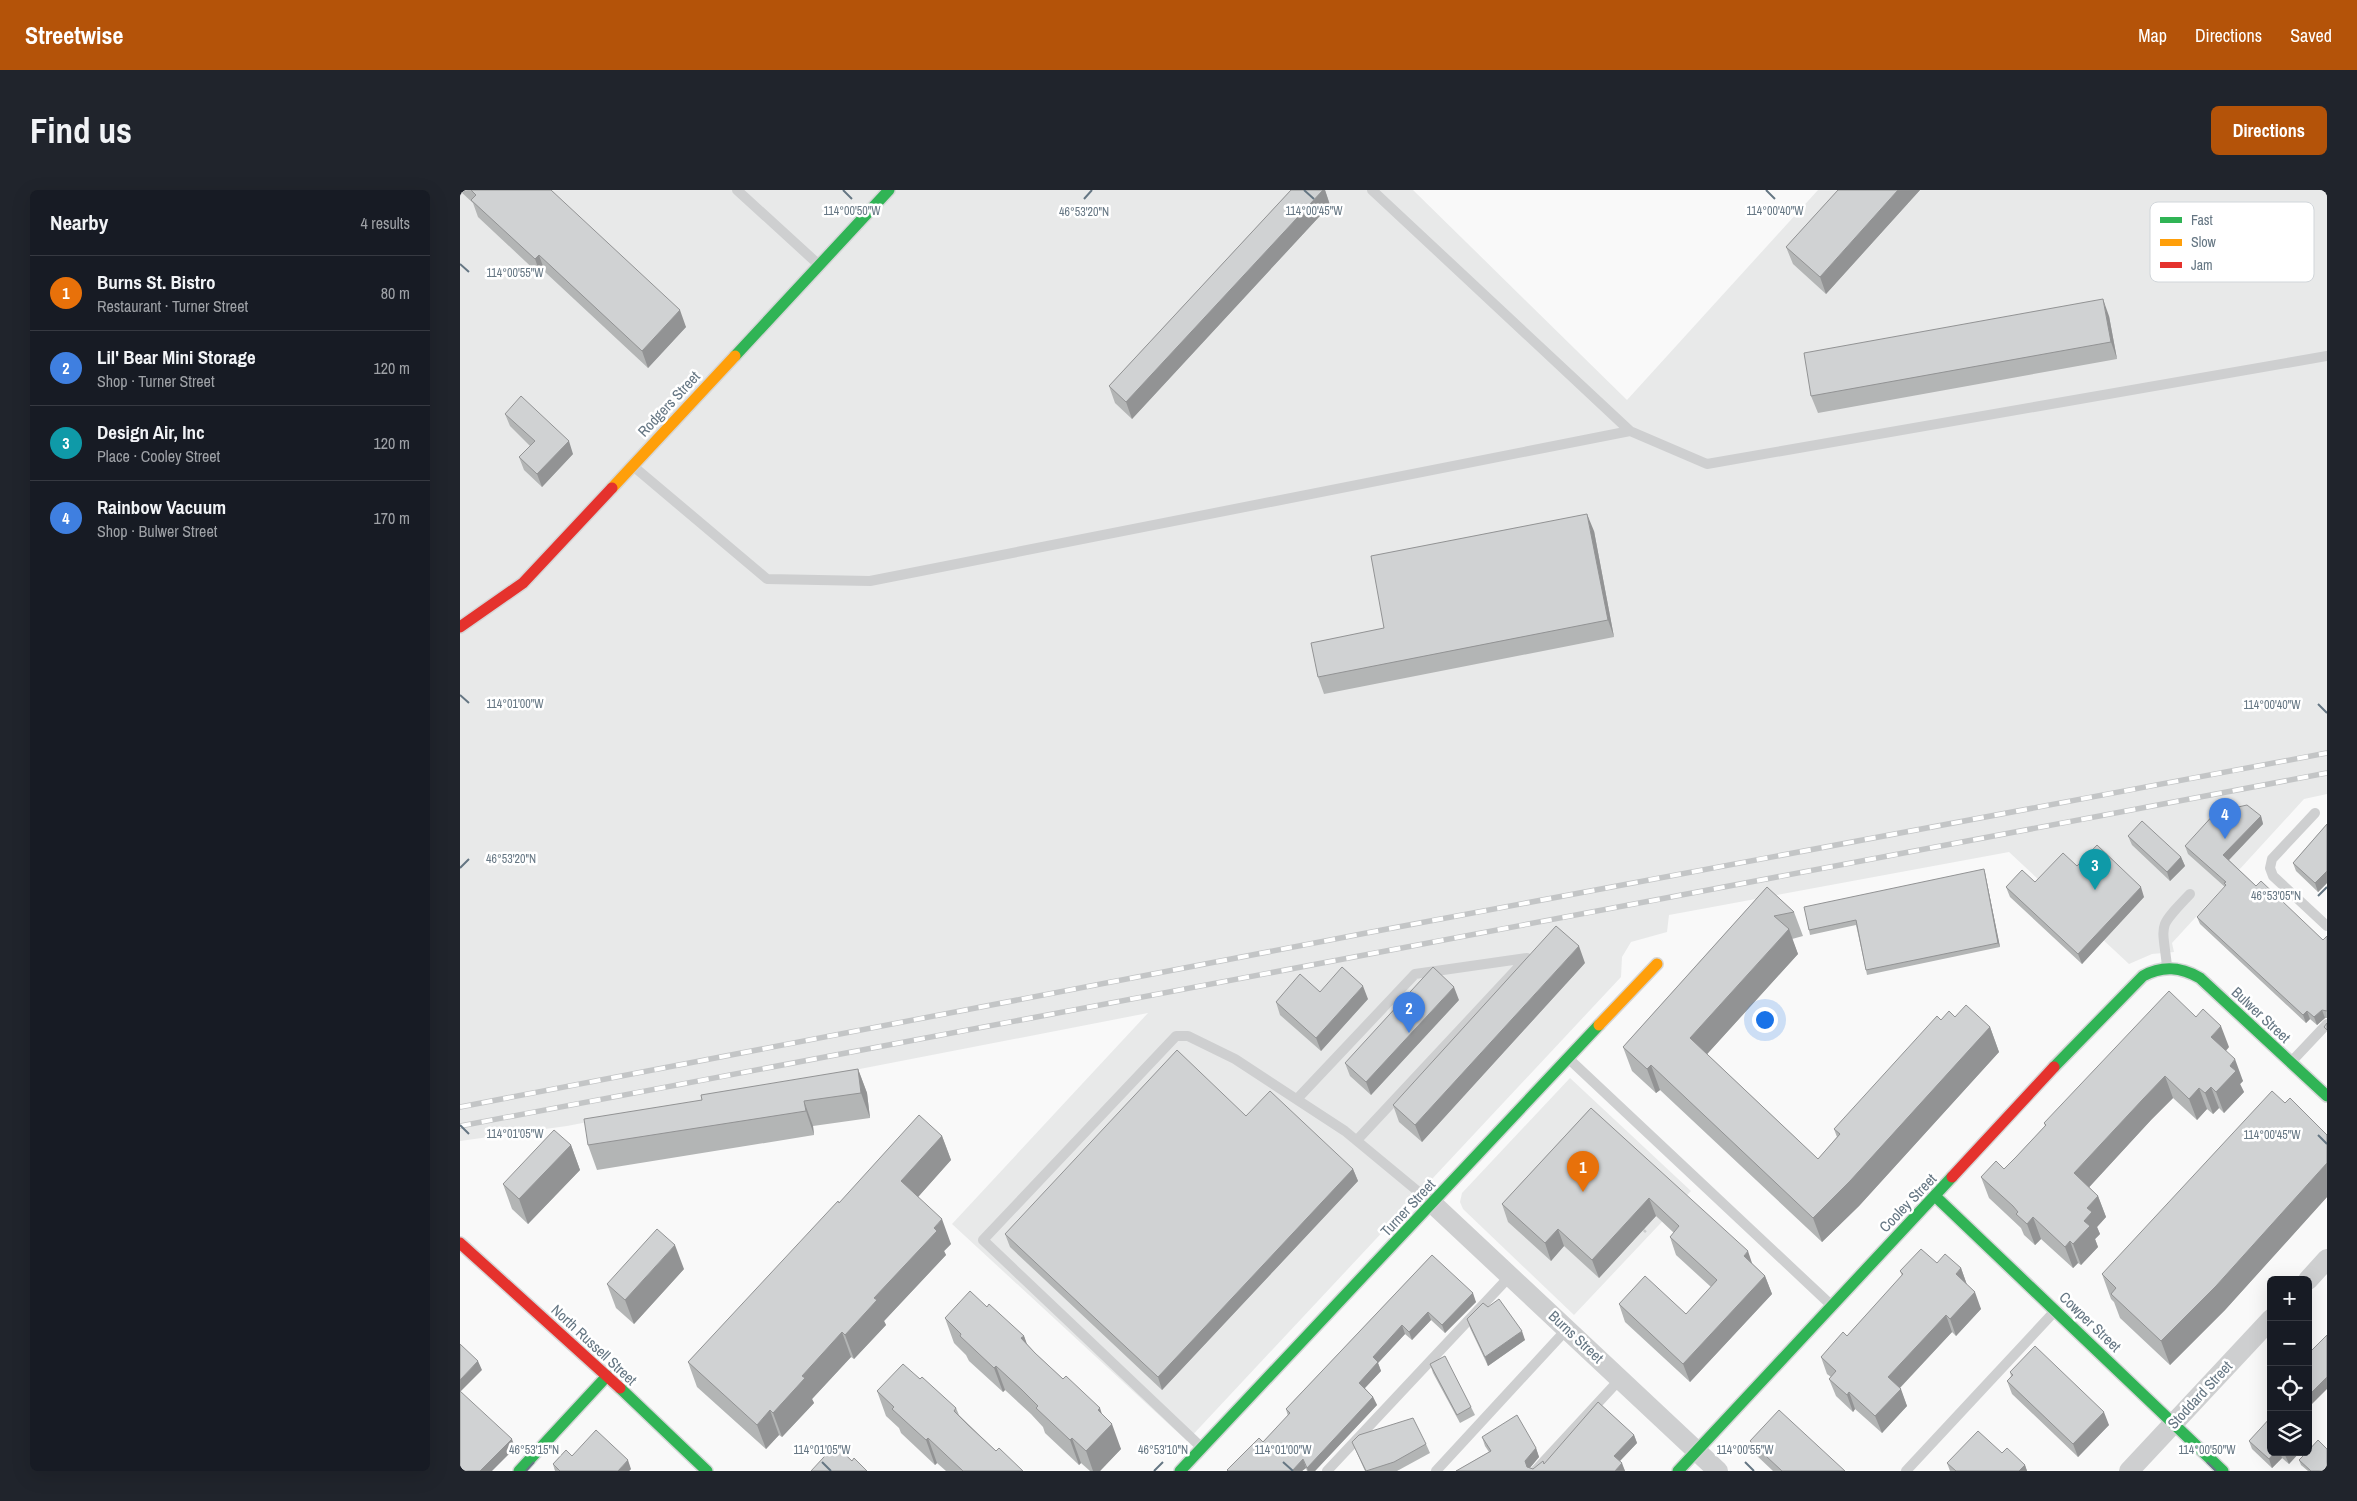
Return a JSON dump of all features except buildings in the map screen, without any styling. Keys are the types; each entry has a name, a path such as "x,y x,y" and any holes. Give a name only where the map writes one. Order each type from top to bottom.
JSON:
{"street":[{"name":"Rodgers Street","path":"460,627 523,583 889,190"},
{"name":"Turner Street","path":"1180,1471 1657,964"},
{"name":"Bulwer Street","path":"2167,968 2187,971 2200,978 2327,1096"},
{"name":"Cooley Street","path":"1678,1471 1831,1305 2142,976 2155,969 2167,968"},
{"name":"Cowper Street","path":"1935,1196 2057,1310 2172,1424 2223,1471"},
{"name":"Burns Street","path":"1433,1204 1621,1378 1718,1471"},
{"name":"North Russell Street","path":"460,1243 607,1376 707,1471"},
{"path":"2312,1276 2327,1259"},
{"name":"Stoddard Street","path":"2129,1471 2269,1321"},
{"path":"519,1471 607,1376"}],"lane":[{"path":"737,190 819,265"},
{"path":"1372,190 1630,431 1706,464 2327,356"},
{"path":"632,465 767,579 870,581 1630,431"},
{"path":"2315,813 2272,859 2270,868 2273,876 2327,926"},
{"path":"2167,968 2162,928 2167,919 2190,894"},
{"path":"1297,1100 1415,974 1527,958 1358,1139"},
{"path":"2290,1063 2327,1024"},
{"path":"1202,1447 983,1240 1176,1036 1188,1036 1235,1059 1358,1139 1433,1204"},
{"path":"1568,1059 1831,1305"},
{"path":"1326,1471 1510,1276"},
{"path":"1906,1471 2057,1310"},
{"path":"1436,1471 1567,1329"},
{"path":"1535,1471 1621,1378"}],"shaded area":[{"path":"460,190 1413,190 1627,400 1818,190 2327,190 2327,794 2304,799 2172,943 2174,952 2152,954 2129,964 2009,852 1669,915 1667,932 1631,942 1622,957 1621,977 1187,1441 952,1224 1148,1013 567,1126 460,1141"},
{"path":"1570,1078 1691,1191 1574,1315 1463,1209 1460,1202 1462,1193"}],"railway":[{"path":"460,1107 1382,930 2327,753"},
{"path":"460,1126 2327,773"}],"traffic: fast":[{"path":"735,356 889,190"},
{"path":"2054,1067 2143,976 2158,970 2172,969 2193,974 2200,978 2327,1096"},
{"path":"1180,1471 1599,1025"},
{"path":"1678,1471 1952,1177"},
{"path":"1935,1196 2223,1471"},
{"path":"519,1471 607,1376"},
{"path":"620,1388 707,1471"}],"traffic: slow":[{"path":"612,488 735,356"},
{"path":"1599,1025 1657,964"}],"traffic: jam":[{"path":"460,627 523,583 612,488"},
{"path":"1952,1177 2054,1067"},
{"path":"460,1243 620,1388"}],"place":[{"name":"Rainbow Vacuum","path":"2225,839"},
{"name":"Design Air, Inc","path":"2095,890"},
{"name":"Lil' Bear Mini Storage","path":"1409,1033"},
{"name":"Burns St. Bistro","path":"1583,1192"}]}
